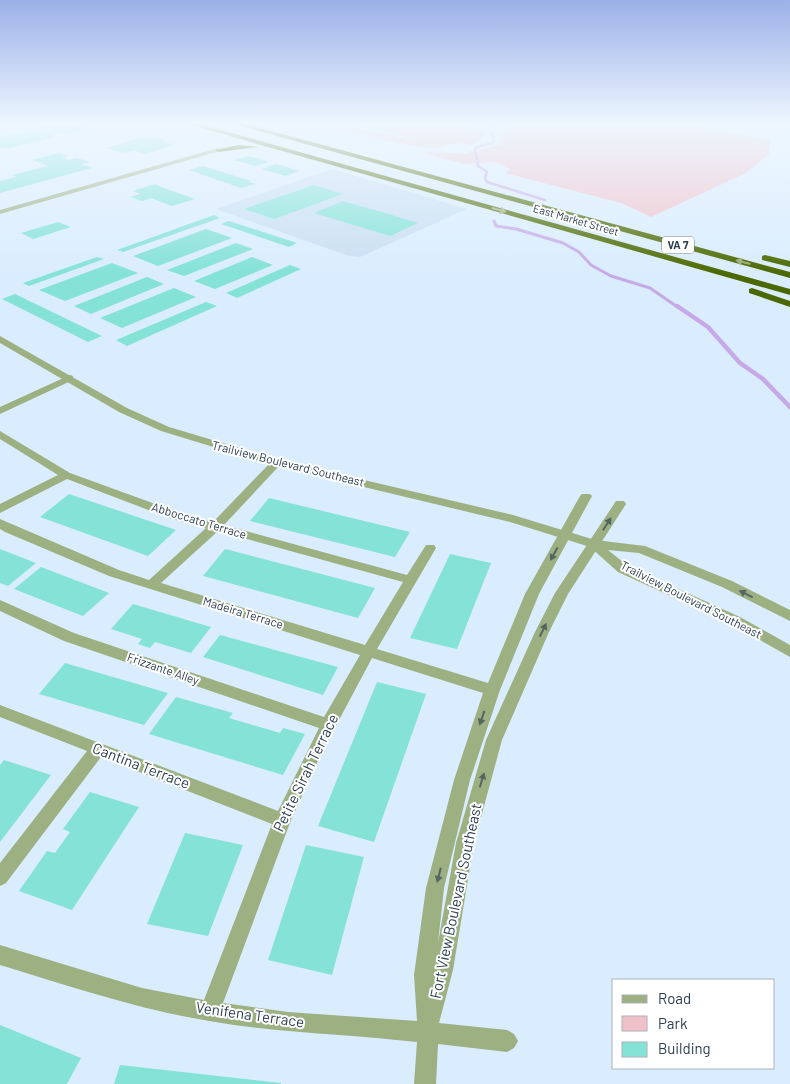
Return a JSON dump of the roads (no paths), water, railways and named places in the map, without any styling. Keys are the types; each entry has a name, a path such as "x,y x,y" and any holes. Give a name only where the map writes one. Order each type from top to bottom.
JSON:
{"highway":[{"name":"East Market Street","path":"363,173 790,292"},
{"name":"East Market Street","path":"414,173 790,275"},
{"path":"566,214 790,264"},
{"path":"602,239 790,304"}],"street":[{"path":"0,212 139,173"},
{"name":"Trailview Boulevard Southeast","path":"0,339 123,410 165,429 276,463 512,519 594,544 641,549 727,584 790,616"},
{"path":"0,412 70,378"},
{"name":"Abboccato Terrace","path":"0,434 66,475 176,516 410,580"},
{"path":"151,585 215,527 276,463"},
{"path":"0,508 66,475"},
{"name":"Fort View Boulevard Southeast","path":"425,1084 428,1033 424,975 436,888 462,780 492,690 532,594 586,496"},
{"name":"Fort View Boulevard Southeast","path":"428,1033 443,970 464,843 494,740 542,632 562,593 620,504"},
{"name":"Madeira Terrace","path":"0,522 9,529 105,569 151,585 492,690"},
{"name":"Trailview Boulevard Southeast","path":"594,544 623,569 735,620 790,652"},
{"name":"Petite Sirah Terrace","path":"210,1011 282,820 329,725 410,580 430,548"},
{"name":"Frizzante Alley","path":"0,605 69,637 329,725"},
{"name":"Cantina Terrace","path":"0,711 282,820"},
{"path":"0,877 97,750"},
{"name":"Venifena Terrace","path":"0,956 142,998 210,1011 288,1022 507,1041"}],"waterway":[{"path":"487,173 485,178 487,182 545,200"},
{"path":"494,221 496,226 516,229 563,243 579,252 591,265 611,276 650,288 679,308"},
{"path":"677,306 708,327 740,363 763,379 790,407"}]}
